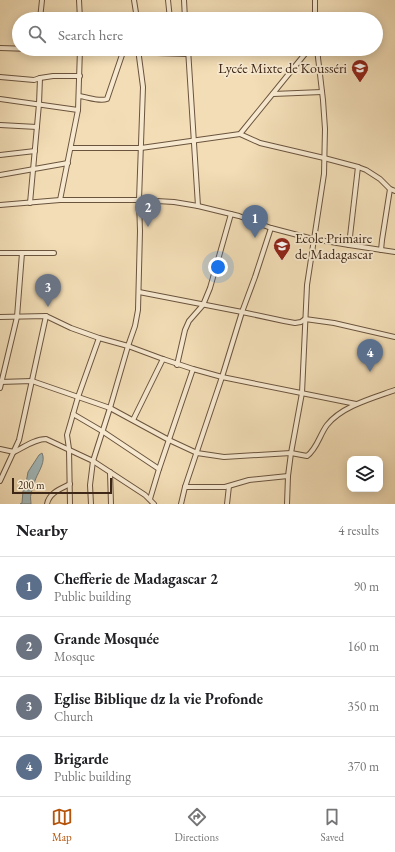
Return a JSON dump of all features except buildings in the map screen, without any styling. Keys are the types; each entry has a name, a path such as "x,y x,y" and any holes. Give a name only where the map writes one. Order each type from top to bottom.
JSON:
{"street":[{"path":"41,12 42,0"},
{"path":"79,0 80,12"},
{"path":"134,0 135,12"},
{"path":"168,0 169,12"},
{"path":"184,0 185,12"},
{"path":"315,0 315,12"},
{"path":"0,48 12,48"},
{"path":"60,200 78,110 80,56"},
{"path":"79,96 98,100 107,99 122,56"},
{"path":"91,504 90,485 93,461 135,326 138,310 140,231 139,200 143,87 140,56"},
{"path":"188,56 198,206"},
{"path":"240,134 303,56"},
{"path":"288,504 288,476 302,393 307,285 324,174 325,129 318,56"},
{"path":"0,77 34,80 53,76 80,76"},
{"path":"30,203 40,78"},
{"path":"273,94 322,92"},
{"path":"0,99 78,110"},
{"path":"0,125 37,127"},
{"path":"71,148 141,148 240,134 260,144 358,167 380,179 393,190 382,240 382,250"},
{"path":"0,154 35,151"},
{"path":"0,174 68,163"},
{"path":"349,246 358,167"},
{"path":"0,205 60,200 139,200 174,202 231,214 271,228 313,239 349,246 395,252"},
{"path":"177,365 185,330 189,322 203,305 210,288 231,214"},
{"path":"181,504 242,312 271,228"},
{"path":"0,253 54,252"},
{"path":"0,388 17,317 22,253"},
{"path":"139,292 295,323 301,322 305,319 334,323 395,337"},
{"path":"0,481 19,440 46,316"},
{"path":"0,317 46,316 99,338 128,346 177,365 222,378 357,404"},
{"path":"70,504 69,449 66,435 99,338"},
{"path":"133,420 163,360"},
{"path":"150,499 193,369"},
{"path":"1,382 32,381 110,408 169,440 197,453 233,457 258,454 291,453 307,456 310,454 328,423 337,415 357,404 395,390"},
{"path":"73,414 102,431 159,469"},
{"path":"0,448 14,452 35,441 46,439 93,461 150,499 154,504"},
{"path":"110,472 111,504"},
{"path":"186,487 225,487 249,480 288,476"},
{"path":"47,504 54,492 70,484"},
{"path":"227,504 229,486"}],"water":[{"path":"42,453 43,463 32,488 31,504 20,504 22,503 23,491 28,472 39,455"}],"place":[{"name":"Lycée Mixte de Kousséri","path":"360,83"},
{"name":"Grande Mosquée","path":"148,227"},
{"name":"Chefferie de Madagascar 2","path":"255,238"},
{"name":"Ecole Primaire de Madagascar","path":"282,261"},
{"name":"Eglise Biblique dz la vie Profonde","path":"48,307"},
{"name":"Brigarde","path":"370,372"}]}
